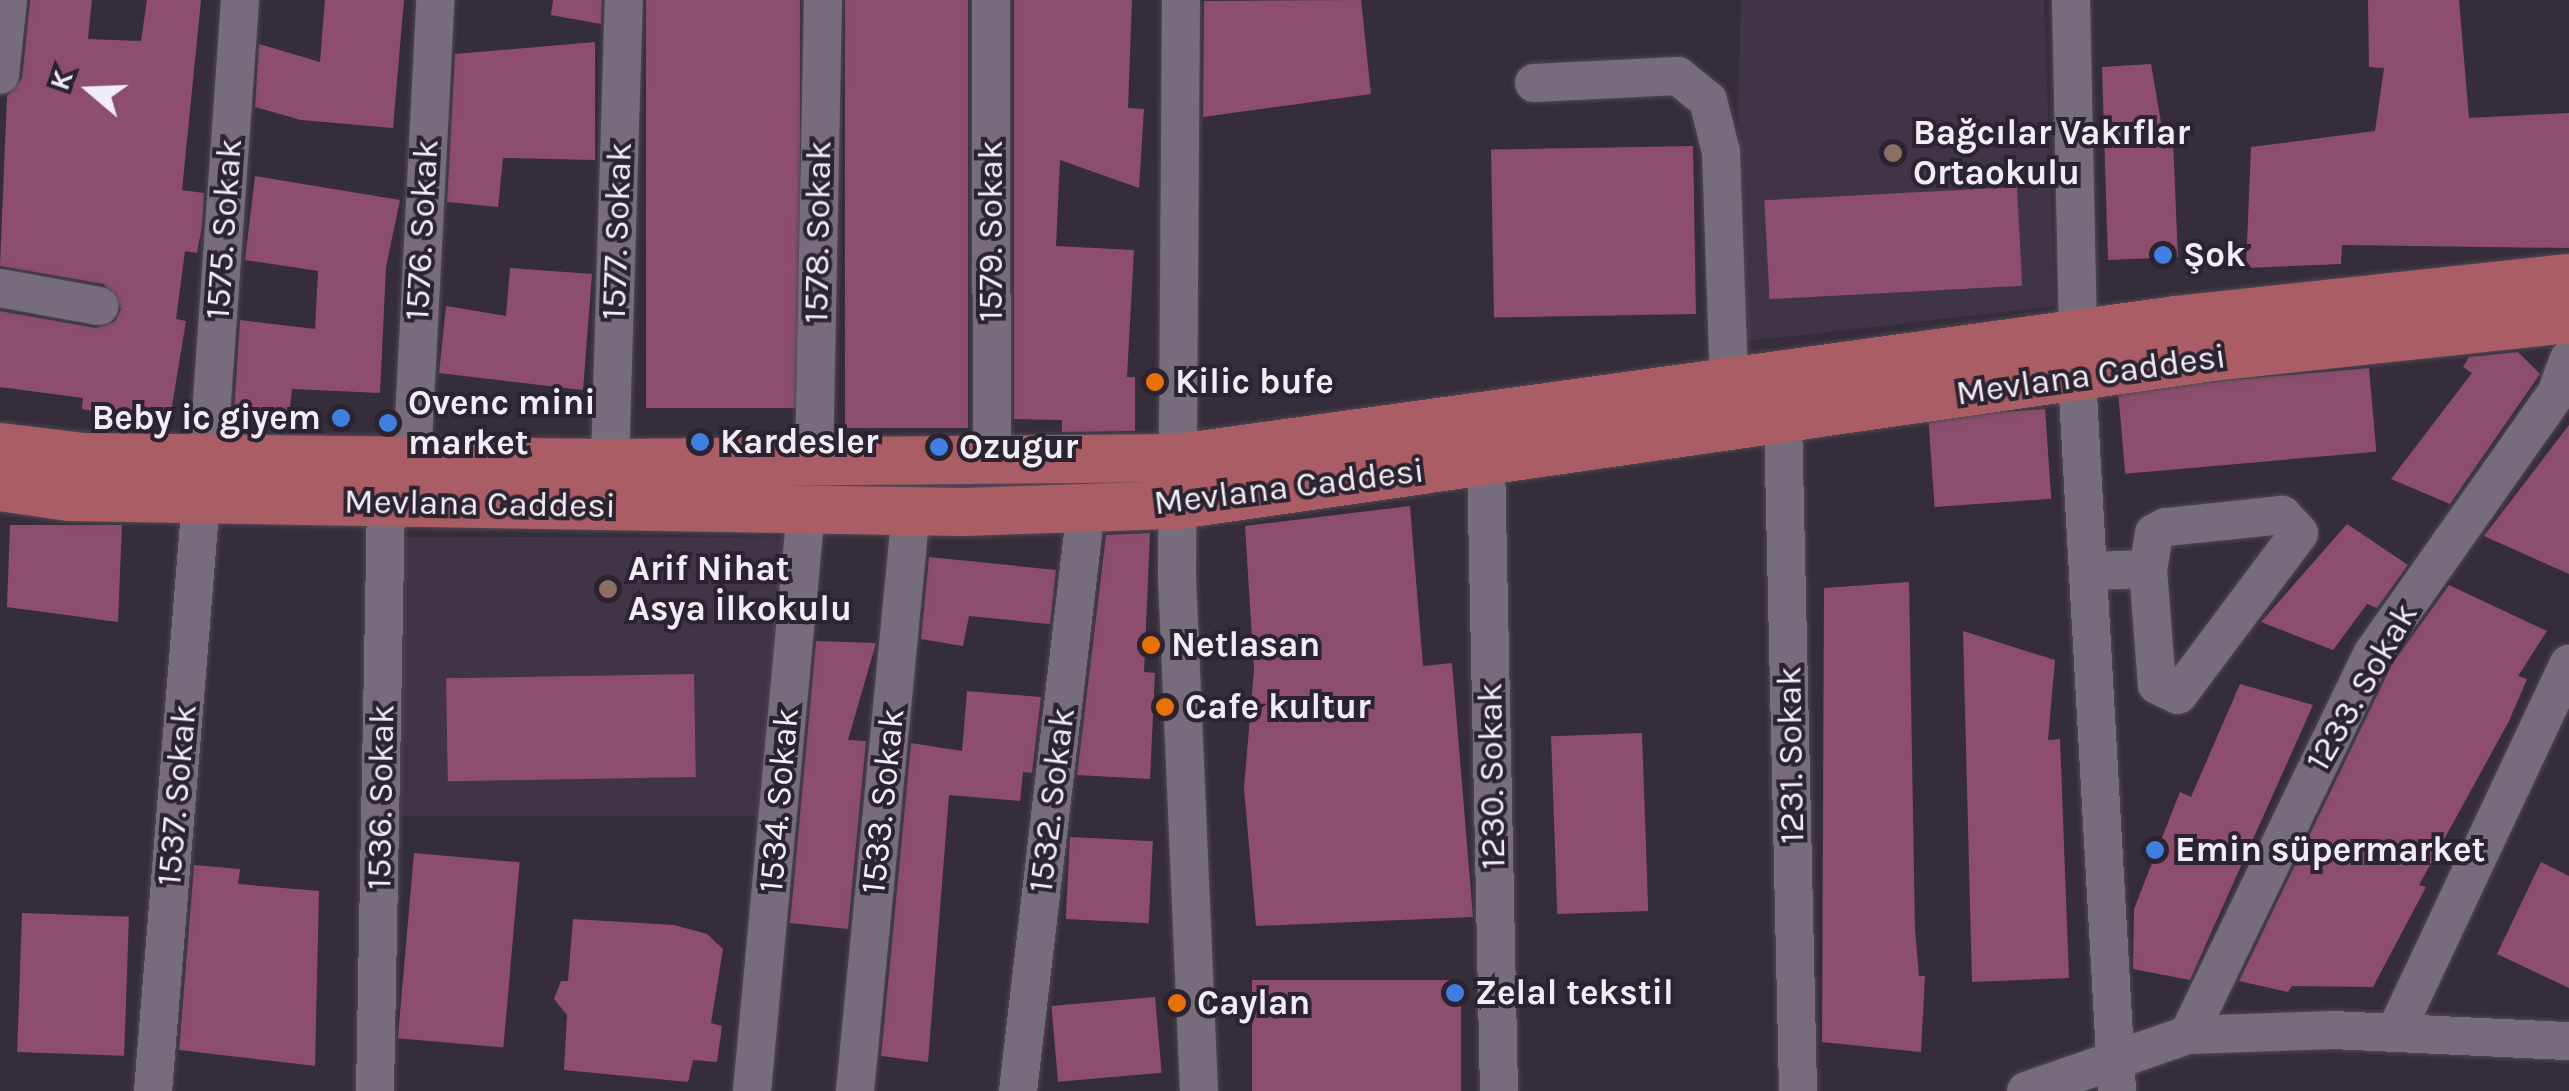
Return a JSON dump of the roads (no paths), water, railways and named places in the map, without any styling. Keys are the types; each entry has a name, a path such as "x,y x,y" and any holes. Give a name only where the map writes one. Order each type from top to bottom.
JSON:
{"main road":[{"name":"Mevlana Caddesi","path":"0,488 205,479 412,461 610,463 810,487 911,511 1178,505 1783,418 2077,355 2569,278"},
{"name":"Mevlana Caddesi","path":"0,447 386,502 810,487 992,462 1178,458 1729,381 2569,319"}],"street":[{"path":"0,75 8,0"},
{"name":"1575. Sokak","path":"205,479 240,0"},
{"name":"1576. Sokak","path":"412,461 434,0"},
{"name":"1577. Sokak","path":"610,463 624,0"},
{"name":"1578. Sokak","path":"810,487 822,0"},
{"name":"1579. Sokak","path":"991,0 992,462"},
{"path":"1181,0 1178,505 1200,1091"},
{"path":"2071,0 2077,355 2118,1075"},
{"path":"1534,83 1678,76 1708,100 1721,152 1729,381"},
{"path":"0,288 99,306"},
{"name":"1233. Sokak","path":"2188,1035 2373,654 2556,394 2569,359"},
{"name":"1231. Sokak","path":"1783,418 1798,1091"},
{"name":"1230. Sokak","path":"1486,461 1499,1091"},
{"name":"1537. Sokak","path":"153,1091 205,479"},
{"name":"1534. Sokak","path":"752,1091 810,487"},
{"name":"1536. Sokak","path":"375,1091 386,502"},
{"name":"1532. Sokak","path":"1018,1091 1086,508"},
{"name":"1533. Sokak","path":"855,1091 911,511"},
{"path":"2282,514 2299,533 2178,695 2158,685 2148,569 2154,533 2166,527 2282,514"},
{"path":"2089,571 2148,569"},
{"path":"2395,1033 2560,702 2569,664"},
{"path":"2026,1091 2118,1075 2188,1035 2395,1033 2569,1041"}],"place":[{"name":"Bağcılar Vakıflar Ortaokulu","path":"1893,153"},
{"name":"Şok","path":"2163,255"},
{"name":"Kilic bufe","path":"1155,382"},
{"name":"Beby ic giyem","path":"341,418"},
{"name":"Ovenc mini market","path":"388,423"},
{"name":"Kardesler","path":"700,442"},
{"name":"Ozugur","path":"939,447"},
{"name":"Arif Nihat Asya İlkokulu","path":"608,589"},
{"name":"Netlasan","path":"1151,645"},
{"name":"Cafe kultur","path":"1165,707"},
{"name":"Emin süpermarket","path":"2155,850"},
{"name":"Zelal tekstil","path":"1455,993"},
{"name":"Caylan","path":"1177,1003"}]}
